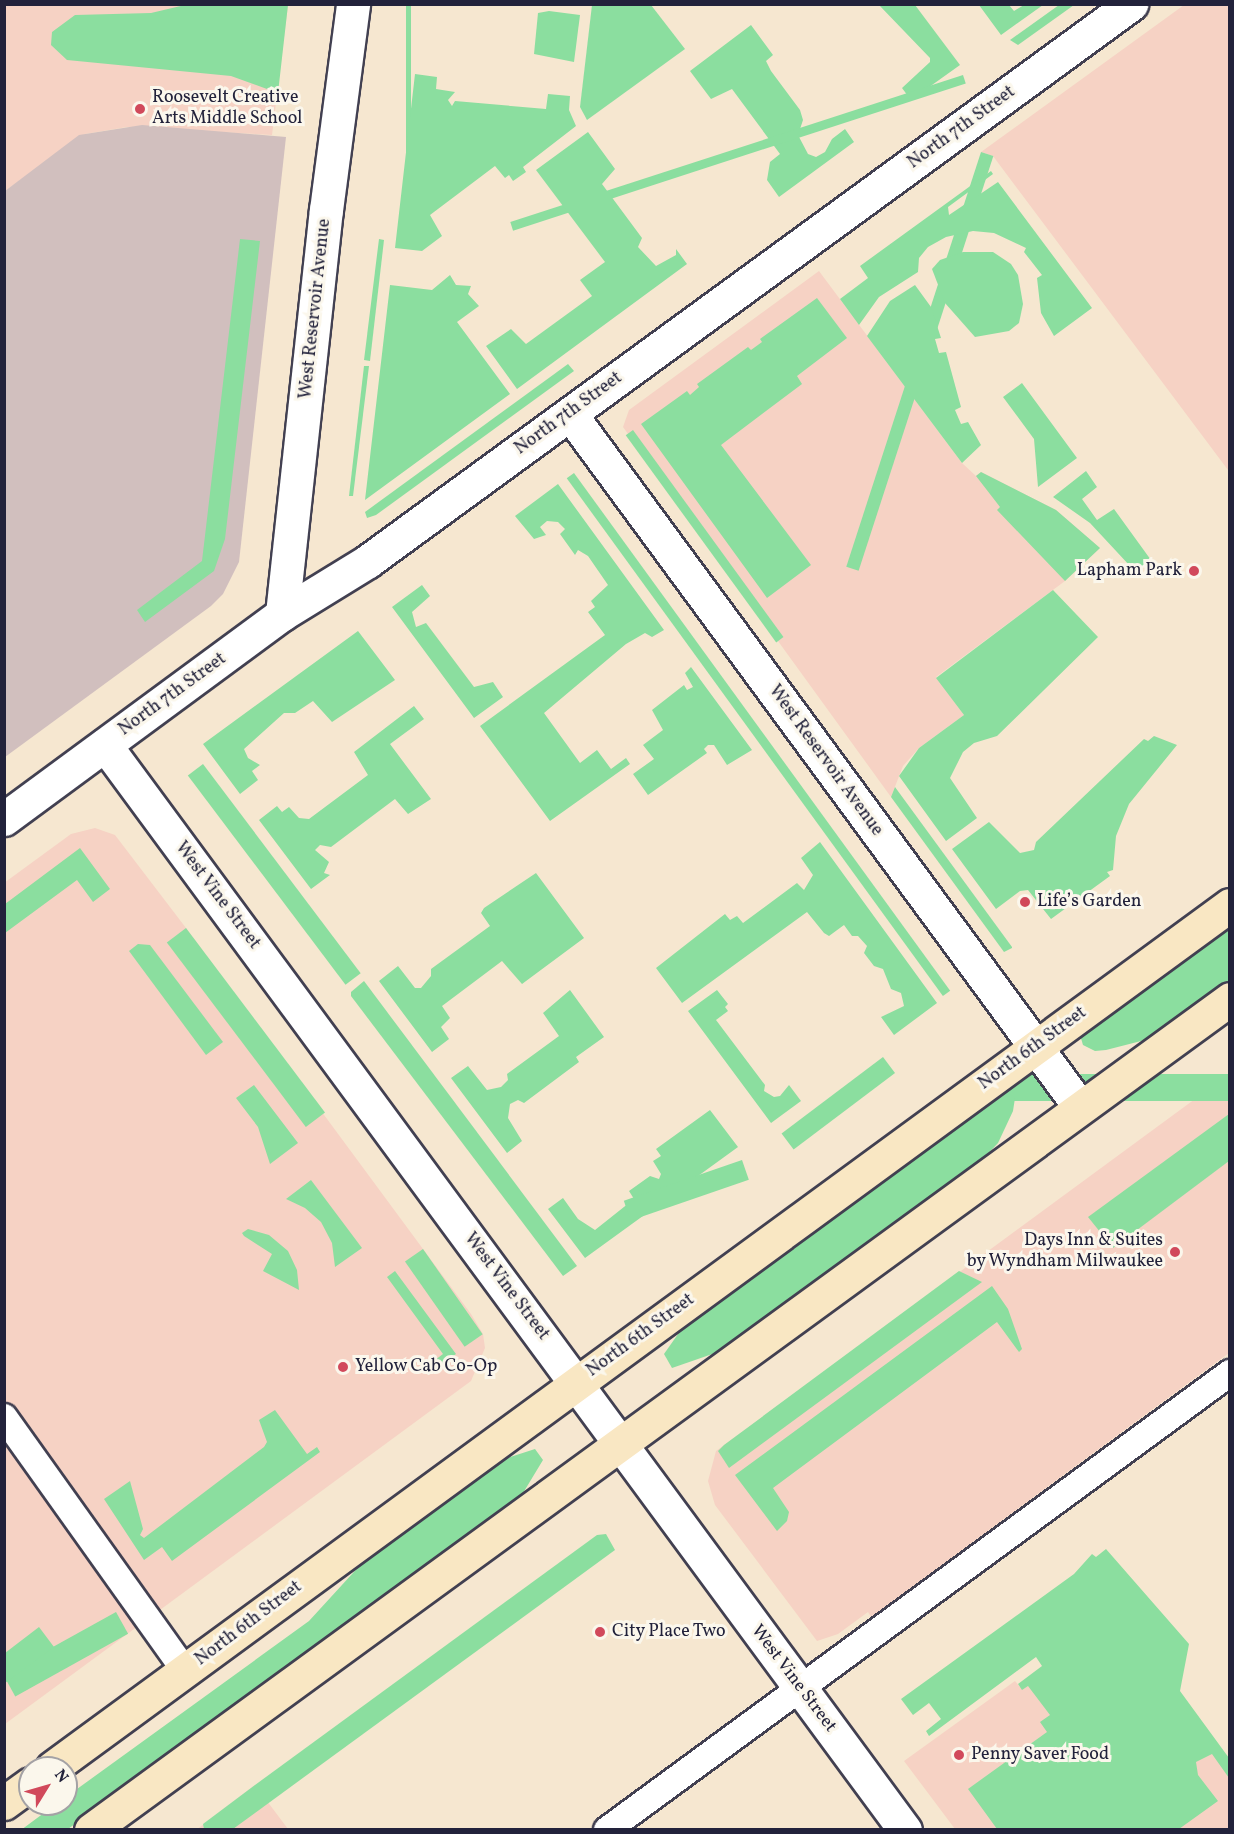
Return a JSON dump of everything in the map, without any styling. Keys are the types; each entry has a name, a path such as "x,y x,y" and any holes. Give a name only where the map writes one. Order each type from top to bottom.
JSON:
{"main road":[{"name":"North 6th Street","path":"68,1756 1230,905"},
{"path":"91,1830 1230,999"},
{"path":"4,1803 18,1793"}],"street":[{"name":"West Reservoir Avenue","path":"282,614 326,210 352,4"},
{"name":"North 7th Street","path":"4,819 282,614 368,561 1131,4"},
{"name":"West Reservoir Avenue","path":"570,414 1080,1107"},
{"name":"West Vine Street","path":"105,745 905,1830"}],"lane":[{"path":"607,1830 1230,1374"},
{"path":"4,1417 185,1671"}],"shaded area":[{"name":"Roosevelt Creative Arts Middle School","path":"5,5 288,5 272,135 127,127 85,134 5,191"},
{"path":"1184,5 1229,5 1228,470 993,156 981,152"},
{"path":"142,125 286,137 239,562 223,594 211,606 5,757 5,191 79,135"},
{"path":"819,271 962,463 976,476 981,472 1056,510 1100,548 1065,581 936,677 964,715 919,748 903,766 891,797 623,427 629,410"},
{"path":"95,828 115,835 186,928 471,1314 483,1334 485,1348 471,1381 5,1724 4,883 71,834"},
{"path":"1229,1074 1229,1353 871,1617 868,1612 838,1634 817,1641 715,1505 708,1481 716,1451"},
{"path":"1109,1621 1229,1774 1229,1829 955,1829 904,1761 1015,1681 1020,1687"},
{"path":"255,1785 288,1829 196,1830"}],"green space":[{"path":"185,5 288,5 278,93 231,76 67,60 51,45 52,32 75,15 151,13"},
{"path":"406,5 411,5 411,233 406,233"},
{"path":"592,5 651,5 685,49 587,120 580,107"},
{"path":"879,5 915,5 960,65 911,100 902,88 930,62 930,58"},
{"path":"979,5 1009,5 1014,11 1024,5 1043,5 1001,35"},
{"path":"1059,5 1074,5 1018,45 1010,40"},
{"path":"549,11 580,15 574,62 534,54 538,13"},
{"path":"751,25 773,55 766,61 771,71 800,110 803,120 798,135 808,154 816,157 825,152 832,139 845,129 854,142 779,197 767,180 770,162 780,154 732,89 711,99 690,71"},
{"path":"415,74 437,77 436,89 455,92 448,100 452,106 455,101 546,109 548,94 570,96 569,110 576,126 523,167 526,172 513,181 509,175 505,178 495,166 430,215 442,236 422,251 395,248"},
{"path":"963,75 966,84 513,231 510,222"},
{"path":"588,132 615,169 602,184 642,238 638,247 656,266 676,255 676,249 687,264 517,389 486,346 511,329 526,344 592,296 580,280 605,262 536,170"},
{"path":"981,152 993,156 859,571 846,567"},
{"path":"991,171 993,174 948,207 949,215 998,182 1092,308 1054,336 1041,313 1037,278 1042,275 1024,252 1026,248 994,233 973,231 946,237 928,247 919,258 918,272 879,297 859,325 840,299 868,278 860,266"},
{"path":"240,239 260,241 225,539 214,571 145,622 137,610 202,561"},
{"path":"379,239 384,240 370,361 364,360"},
{"path":"963,252 993,252 1011,264 1018,275 1023,304 1019,323 1009,331 975,337 945,303 932,269 940,260"},
{"path":"450,275 456,285 471,286 468,294 479,306 457,322 510,394 365,500 390,285 432,290"},
{"path":"915,285 931,307 941,338 935,339 939,353 946,352 961,407 955,410 961,424 968,422 981,445 962,463 867,336 890,301"},
{"path":"817,298 847,338 797,376 802,384 721,445 811,565 767,598 641,424 687,391 690,395 699,387 697,384 748,347 751,350 762,342 760,339"},
{"path":"568,364 574,371 376,515 367,518 365,512"},
{"path":"364,366 369,366 353,496 349,496"},
{"path":"1022,383 1077,458 1038,487 1034,439 1003,397"},
{"path":"633,430 783,637 776,642 626,435"},
{"path":"1086,471 1097,487 1082,499 1097,520 1114,509 1156,567 1130,566 1090,523 1053,497"},
{"path":"981,472 1056,510 1100,548 1065,581 997,510 1000,507 976,476"},
{"path":"574,473 950,991 943,996 567,478"},
{"path":"558,484 664,630 652,637 645,633 626,644 544,713 580,763 597,750 611,769 626,758 630,764 550,821 480,726 605,635 588,612 595,607 591,601 608,585 588,556 578,550 575,555 560,534 565,529 558,522 547,521 540,527 546,535 534,539 515,516"},
{"path":"422,585 430,596 412,612 416,627 426,623 474,687 493,682 503,697 474,718 392,607"},
{"path":"1053,590 1098,637 997,736 974,743 963,752 950,778 977,818 946,841 899,776 919,748 964,715 936,678"},
{"path":"358,631 395,680 332,722 313,701 295,713 284,713 244,749 248,758 260,765 252,771 258,780 240,794 203,744"},
{"path":"691,667 752,750 727,765 714,745 708,745 704,749 707,753 648,795 633,774 654,759 643,745 663,730 652,710 684,685 687,690 693,687 685,673"},
{"path":"414,706 424,719 390,744 431,799 408,814 395,799 331,847 320,845 315,850 329,862 324,873 330,875 311,889 259,820 277,806 282,812 289,807 299,818 309,819 368,775 354,752"},
{"path":"1154,736 1177,745 1129,804 1116,836 1113,870 1107,872 1110,876 1051,919 1028,890 1020,891 996,909 952,849 989,822 1020,853 1034,850 1036,842 1144,739 1148,741"},
{"path":"203,764 361,973 346,985 188,775"},
{"path":"895,787 1012,948 1004,952 891,797"},
{"path":"820,842 937,1003 894,1035 881,1017 904,1006 901,993 891,989 883,969 874,966 864,953 867,946 858,936 852,936 844,925 829,936 807,912 682,1003 656,968 725,914 730,920 737,916 743,923 797,883 804,890 813,875 801,858"},
{"path":"80,848 110,889 93,902 77,880 5,933 5,904"},
{"path":"536,873 584,938 522,984 502,961 442,1006 450,1018 441,1027 449,1039 432,1052 379,981 398,966 415,988 421,988 431,976 431,969 490,926 481,913 484,908"},
{"path":"1229,921 1229,981 1145,1040 1095,1051 1083,1045 1080,1035"},
{"path":"186,928 325,1112 306,1127 167,942"},
{"path":"138,944 150,945 223,1042 206,1055 129,951"},
{"path":"364,981 577,1266 563,1276 351,996 351,992"},
{"path":"570,990 604,1037 576,1057 579,1062 524,1103 518,1100 510,1104 508,1118 522,1141 507,1153 451,1078 468,1066 487,1090 501,1087 508,1080 507,1074 559,1036 543,1013"},
{"path":"717,990 728,1004 725,1007 728,1011 716,1020 765,1085 764,1091 774,1097 780,1096 789,1085 801,1101 771,1123 688,1011"},
{"path":"883,1057 895,1073 794,1149 782,1133"},
{"path":"1001,1074 1229,1074 1229,1101 1001,1101"},
{"path":"254,1085 298,1143 270,1164 258,1127 236,1098"},
{"path":"1004,1090 1015,1098 1013,1111 998,1143 983,1159 721,1351 672,1368 664,1354 690,1317"},
{"path":"710,1110 738,1147 585,1258 548,1209 563,1198 578,1219 595,1230 634,1199 629,1191 650,1176 659,1179 661,1174 653,1161 661,1156 656,1149"},
{"path":"1229,1114 1229,1161 1113,1248 1088,1217"},
{"path":"742,1160 749,1180 631,1221 624,1201"},
{"path":"311,1180 362,1248 335,1267 332,1243 321,1222 305,1208 286,1199"},
{"path":"248,1229 269,1235 288,1251 297,1270 299,1290 263,1271 272,1254 244,1236 242,1233"},
{"path":"423,1249 483,1334 465,1347 405,1262"},
{"path":"395,1271 456,1354 435,1369 431,1363 443,1354 387,1277"},
{"path":"959,1271 982,1282 729,1468 718,1451 724,1445"},
{"path":"992,1286 1008,1309 1022,1349 1019,1352 997,1322 773,1488 789,1512 787,1521 777,1531 735,1475"},
{"path":"275,1410 307,1454 317,1447 320,1452 172,1561 162,1547 144,1560 104,1499 130,1481 143,1529 140,1535 144,1538 264,1447 267,1442 259,1420"},
{"path":"535,1449 543,1460 520,1498 68,1829 21,1830 40,1816 78,1816 78,1788 309,1621 374,1550 492,1463"},
{"path":"606,1534 615,1550 233,1829 204,1829 203,1824 255,1785 597,1535"},
{"path":"1106,1549 1189,1644 1180,1691 1229,1758 1229,1778 1212,1754 1196,1762 1198,1775 1218,1801 1179,1829 997,1829 968,1789 1047,1732 1040,1722 1050,1715 1028,1686 1022,1690 1018,1684 1042,1666 1036,1657 929,1736 926,1731 941,1719 929,1703 913,1715 901,1699 1074,1574 1092,1554 1096,1557"},
{"path":"116,1612 128,1634 15,1696 4,1674"},
{"path":"39,1627 54,1647 5,1683 5,1653"}],"place":[{"name":"Roosevelt Creative Arts Middle School","path":"140,109"},
{"name":"Lapham Park","path":"1194,571"},
{"name":"Life’s Garden","path":"1025,902"},
{"name":"Days Inn & Suites by Wyndham Milwaukee","path":"1175,1252"},
{"name":"Yellow Cab Co-Op","path":"343,1367"},
{"name":"City Place Two","path":"600,1632"},
{"name":"Penny Saver Food","path":"959,1755"}]}
